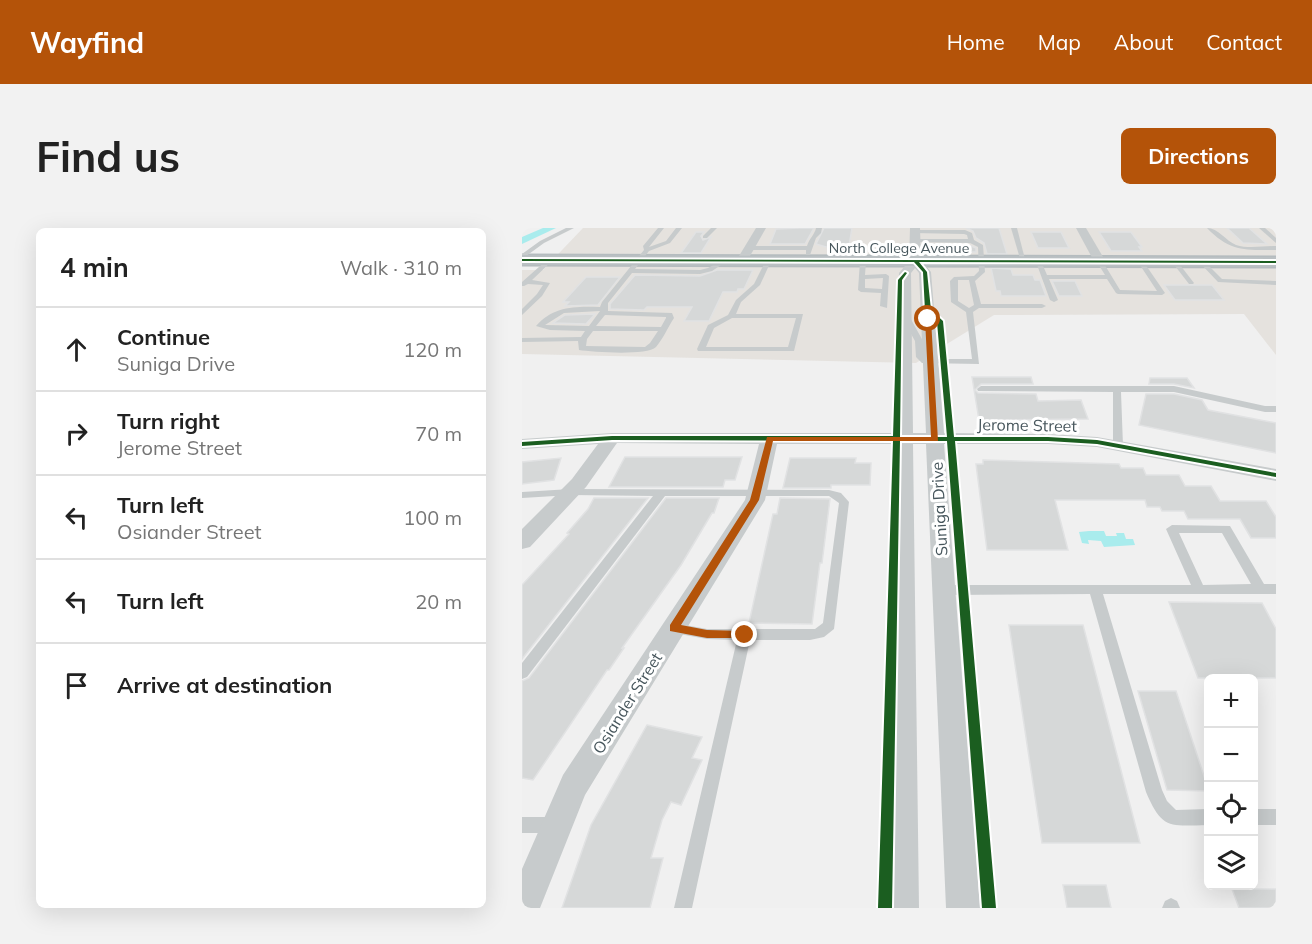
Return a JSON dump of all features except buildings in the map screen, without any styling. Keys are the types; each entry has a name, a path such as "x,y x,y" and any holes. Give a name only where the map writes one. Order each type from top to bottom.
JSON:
{"highway":[{"name":"North College Avenue","path":"522,258 638,260 738,256 768,261 808,254 863,269 915,261 978,269 1036,267 1105,269 1141,262 1276,262"}],"street":[{"path":"738,256 761,228"},
{"path":"1082,228 1105,269"},
{"path":"915,234 915,261"},
{"name":"Suniga Drive","path":"902,908 904,439 894,311 905,273 915,261 925,272 963,908"},
{"path":"522,542 571,492 612,438"},
{"name":"Jerome Street","path":"522,444 612,438 1048,439 1118,446 1276,475"},
{"name":"Osiander Street","path":"523,908 574,785 757,493 769,439"}],"lane":[{"path":"522,258 542,242 571,228"},
{"path":"661,228 604,303 603,311 591,328 580,343 582,348 590,350 643,350 653,345 670,318 666,314 603,311 565,309 548,317 540,326 591,328 663,329"},
{"path":"638,260 668,242 679,228"},
{"path":"705,237 714,228"},
{"path":"738,256 808,254 813,237 818,233 819,228"},
{"path":"1014,228 1054,300"},
{"path":"1210,228 1226,244 1238,248 1276,249"},
{"path":"1262,228 1276,241"},
{"path":"915,234 971,241 981,246 978,269 972,281 978,306"},
{"path":"1238,248 1252,262"},
{"path":"524,284 550,260"},
{"path":"731,316 800,316 791,349 701,349 711,327 731,316 738,301 757,285 768,261"},
{"path":"1105,269 1118,292 1162,292 1141,262"},
{"path":"1175,262 1191,283"},
{"path":"1202,262 1215,277 1226,283 1276,283"},
{"path":"885,291 861,290 863,269 886,276 885,291 894,311 919,341 921,357 931,362 976,362 969,311 956,302 953,281 978,269"},
{"path":"522,273 536,273"},
{"path":"522,313 540,295 547,283 524,284"},
{"path":"969,311 978,306 1042,306"},
{"path":"522,340 583,339"},
{"path":"981,389 1174,389 1265,409 1276,409"},
{"path":"1117,389 1118,446"},
{"path":"522,495 571,492 829,493 842,498 844,502 829,625 819,633 810,635 707,634 674,628"},
{"path":"522,673 662,492"},
{"path":"1199,589 1172,529 1226,529 1260,589"},
{"path":"944,590 1276,589"},
{"path":"1095,590 1154,792 1161,807 1173,818 1204,817"},
{"path":"683,908 745,635"},
{"path":"1258,817 1276,817"},
{"path":"522,825 556,825"}],"shaded area":[{"path":"583,228 1276,228 1276,355 1244,314 994,315 916,363 522,354 522,270 543,270"}],"water":[{"path":"1104,531 1106,536 1117,536 1116,533 1124,533 1126,539 1133,539 1135,545 1104,547 1101,541 1088,540 1089,544 1082,543 1079,532"}],"waterway":[{"path":"522,241 551,228"}],"cycle path":[{"path":"522,260 1276,262"},
{"path":"915,261 925,272 928,311 940,321 943,343 989,908"},
{"path":"885,908 900,280 905,273"},
{"path":"522,444 612,438 1048,439 1097,442 1276,475"}],"route":[{"path":"745,635 707,634 674,628 754,500 769,439 935,439 928,319"}]}
